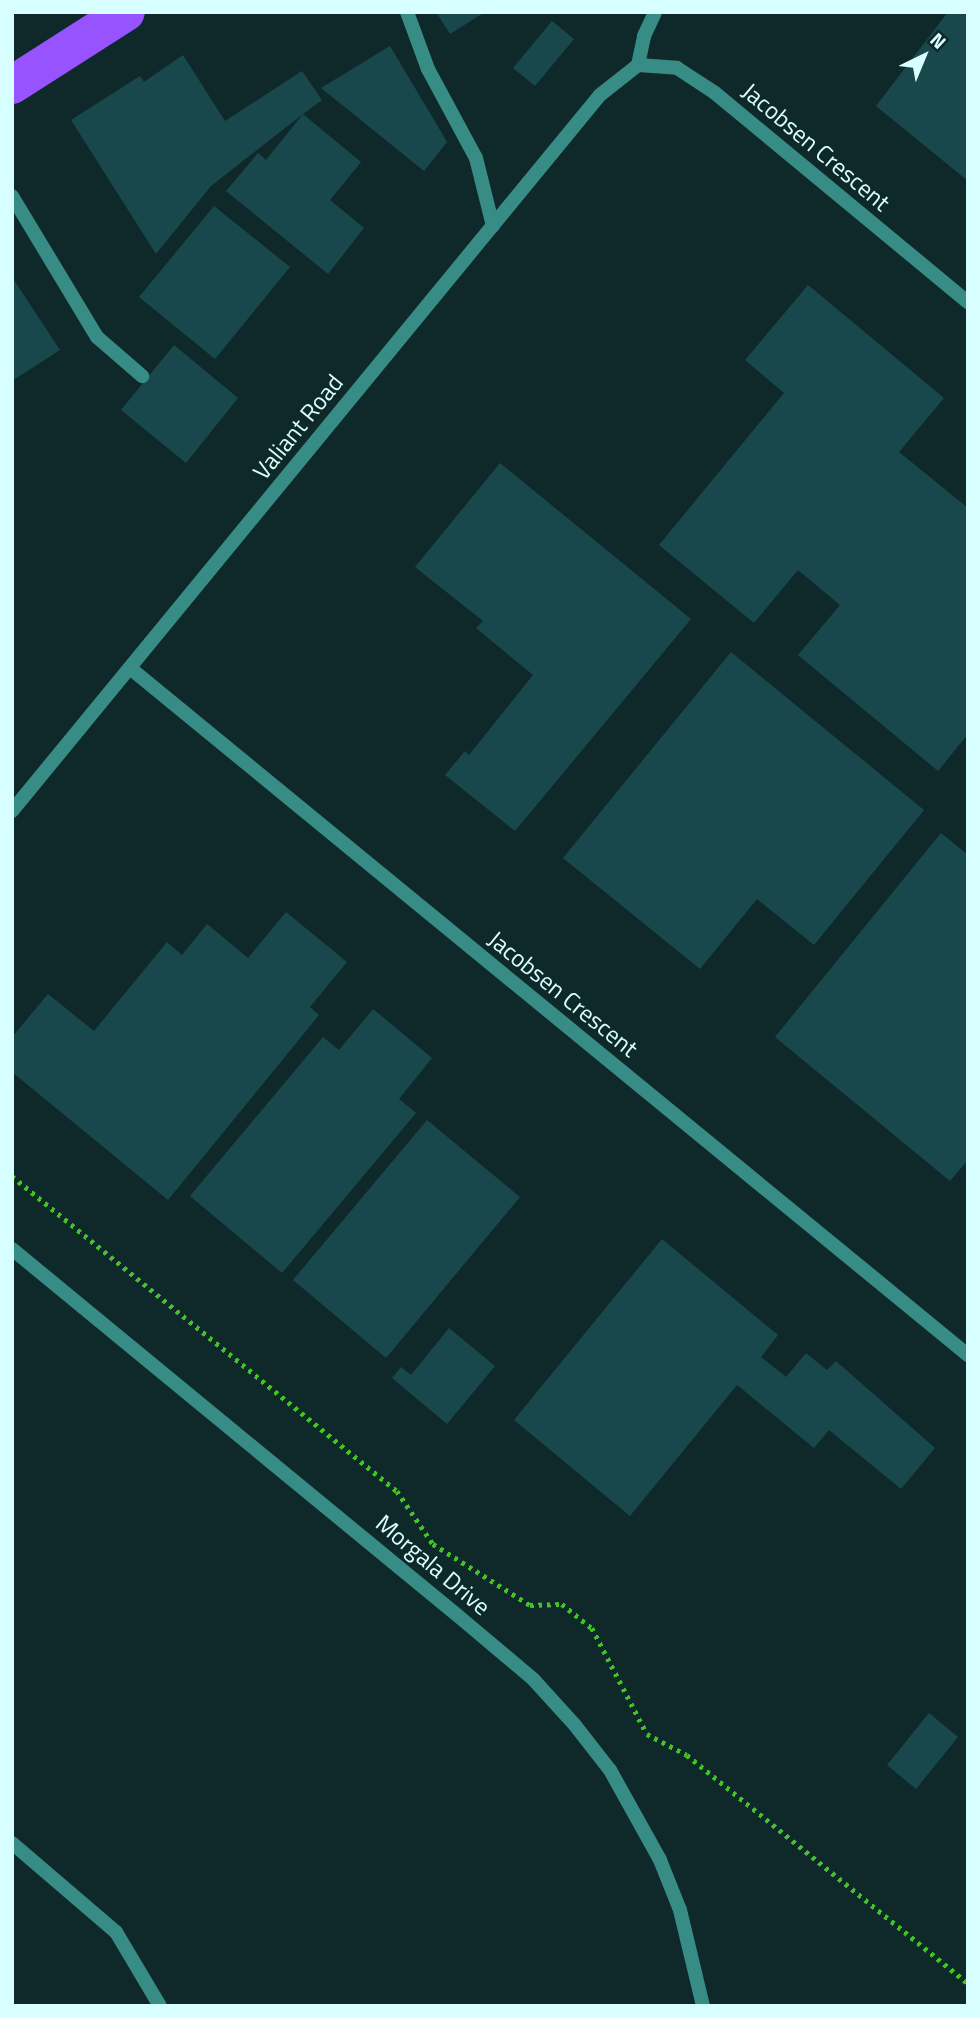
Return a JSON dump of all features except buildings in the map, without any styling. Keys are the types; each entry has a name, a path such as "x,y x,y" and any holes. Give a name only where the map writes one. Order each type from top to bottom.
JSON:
{"highway":[{"path":"12,85 126,12"}],"street":[{"path":"407,12 428,69 476,158 492,226"},
{"path":"638,65 643,36 655,12"},
{"name":"Valiant Road","path":"12,811 492,226 621,75 638,65"},
{"name":"Jacobsen Crescent","path":"638,65 677,68 715,93 968,302"},
{"path":"12,196 97,337 142,376"},
{"name":"Jacobsen Crescent","path":"130,667 968,1355"},
{"name":"Morgala Drive","path":"12,1249 533,1679 574,1724 610,1770 660,1860 680,1910 703,2006"},
{"path":"12,1843 116,1932 153,1987 160,2006"}],"path":[{"path":"12,1176 397,1491 433,1544 530,1605 562,1604 592,1628 647,1734 687,1755 968,1983"}]}
